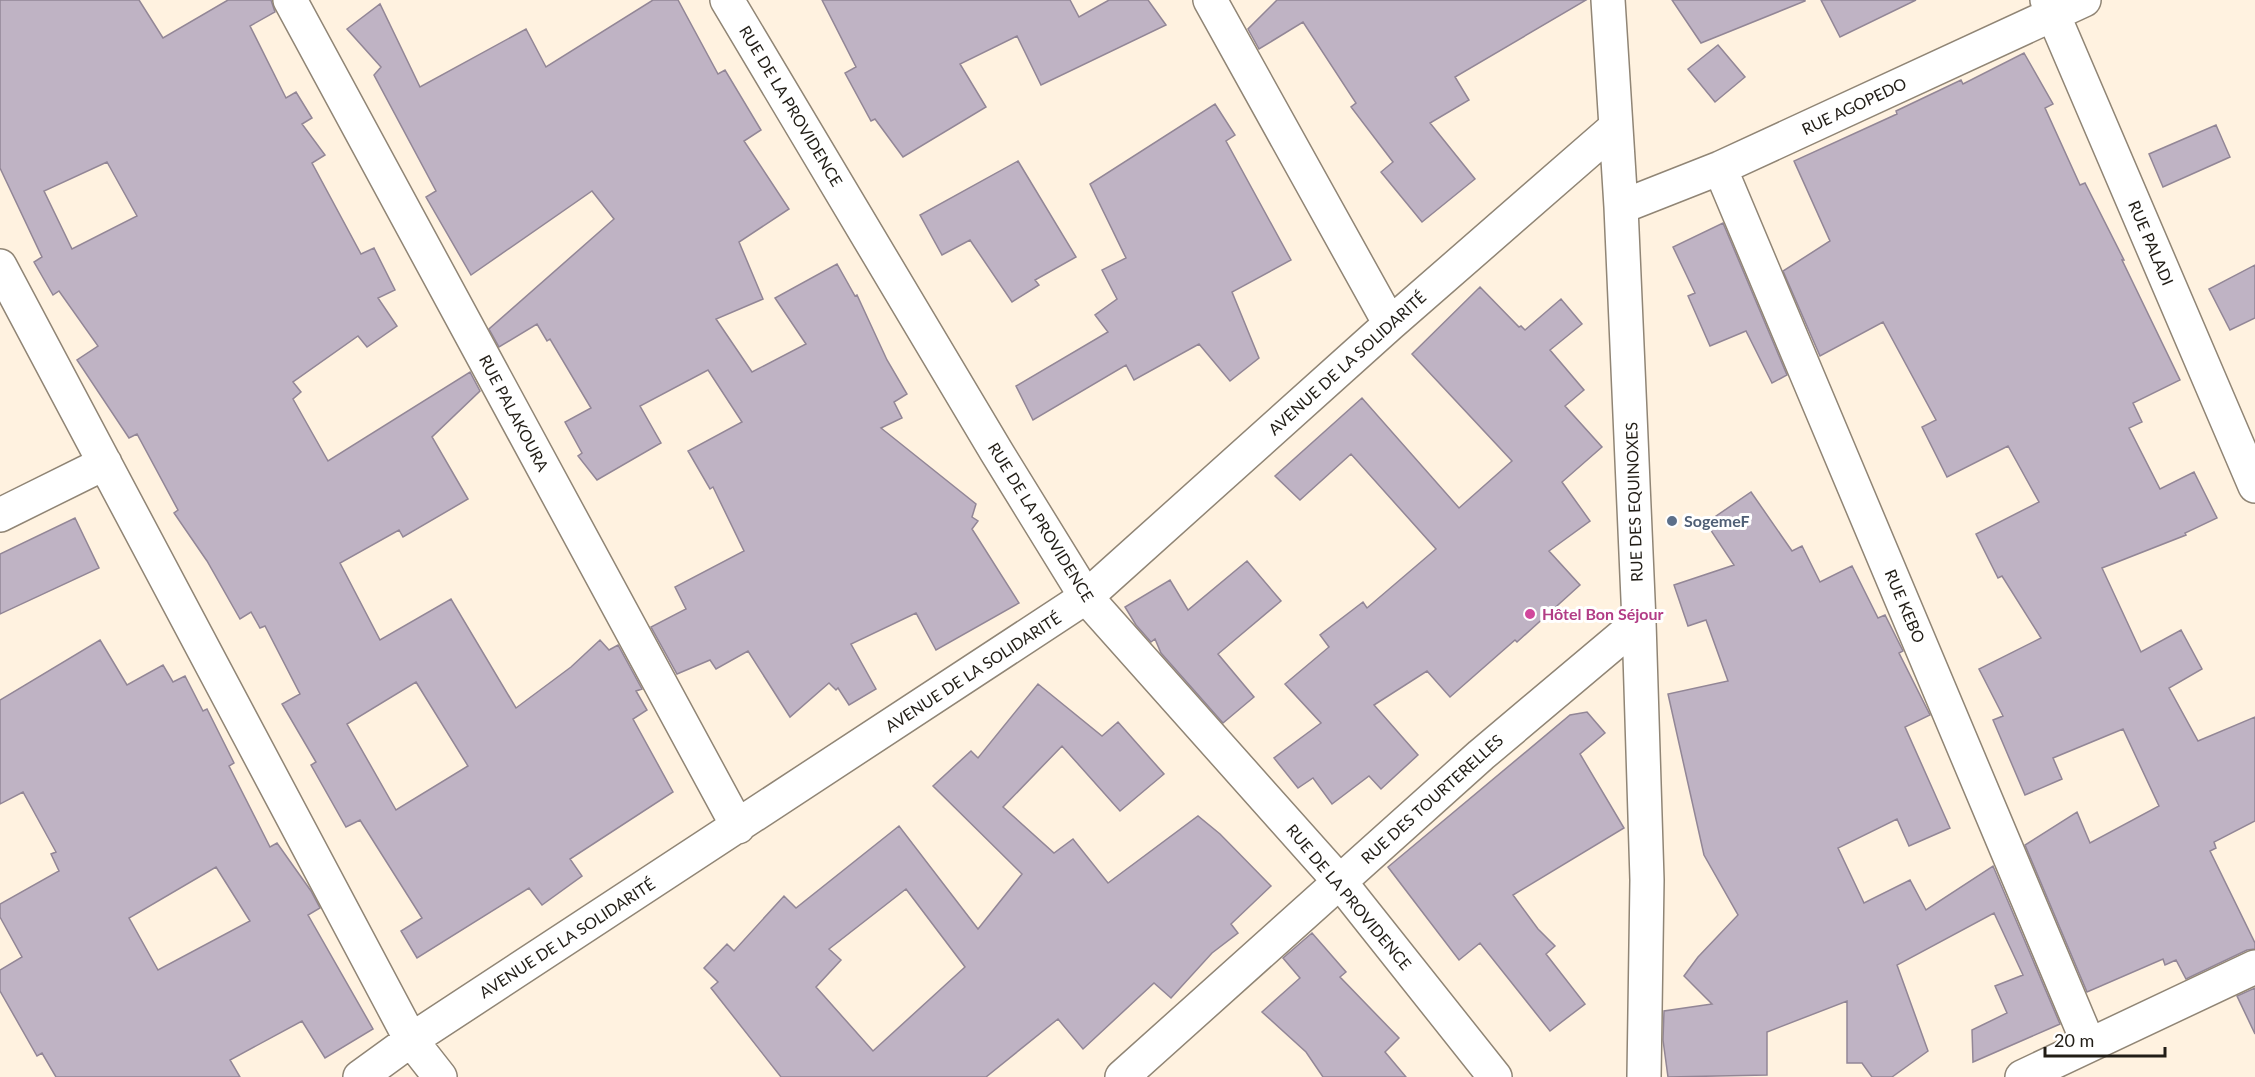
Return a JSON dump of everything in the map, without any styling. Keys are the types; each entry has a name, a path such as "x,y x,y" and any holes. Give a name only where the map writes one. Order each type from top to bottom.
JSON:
{"street":[{"name":"RUE PALAKOURA","path":"290,0 738,827"},
{"name":"RUE DE LA PROVIDENCE","path":"727,0 990,441 1086,597 1340,882 1495,1077"},
{"path":"1210,0 1390,324"},
{"name":"RUE DES EQUINOXES","path":"1608,0 1622,207 1639,622 1647,880 1644,1077"},
{"name":"RUE AGOPEDO","path":"1622,207 1720,168 2050,7 2084,0"},
{"name":"RUE PALADI","path":"2050,7 2255,486"},
{"name":"AVENUE DE LA SOLIDARITÉ","path":"360,1077 411,1040 1086,597 1390,324 1616,127"},
{"name":"RUE KEBO","path":"1720,168 2089,1045"},
{"path":"0,266 411,1040 440,1077"},
{"path":"0,515 105,463"},
{"name":"RUE DES TOURTERELLES","path":"1122,1077 1481,755 1639,622"},
{"path":"2022,1077 2255,967"}],"building":[{"path":"0,0 139,0 163,38 228,0 271,0 275,12 250,26 286,98 296,92 312,118 302,124 325,155 312,163 361,254 374,248 395,290 378,298 397,326 367,347 358,336 293,382 301,392 293,399 328,461 470,372 480,391 432,437 468,499 403,537 399,530 340,563 380,640 451,599 516,708 571,667 600,640 609,650 618,645 642,689 636,691 647,710 633,719 673,792 570,859 582,876 542,905 529,888 417,958 401,931 422,918 360,820 346,827 311,765 316,762 282,704 300,694 265,626 260,628 251,612 240,619 207,561 174,513 178,510 137,434 129,438 77,360 98,346 59,291 53,295 34,262 42,257 0,168","holes":["107,162 137,216 72,249 44,191","416,682 468,766 396,810 347,724"]},
{"path":"653,0 678,0 718,74 725,70 761,130 744,141 789,209 739,242 763,299 716,319 752,372 806,344 775,298 837,264 855,296 857,295 887,360 907,394 894,402 902,418 881,428 976,504 972,517 978,521 972,529 1019,603 936,650 916,613 851,644 876,689 849,705 838,688 836,690 829,683 790,717 748,651 716,669 710,660 677,674 651,627 686,609 675,587 744,551 713,487 710,489 688,451 742,422 708,370 640,406 661,443 597,480 578,456 582,453 565,422 591,408 550,339 547,341 537,324 499,347 489,329 614,219 592,191 471,275 426,197 436,191 374,75 381,67 347,29 380,4 420,87 526,29 546,67"},
{"path":"822,0 1070,0 1079,17 1109,0 1148,0 1166,25 1041,85 1017,36 960,64 986,107 903,157 875,119 871,121 845,73 856,67"},
{"path":"1277,0 1586,0 1455,77 1469,100 1430,123 1475,179 1422,222 1381,172 1393,162 1351,107 1356,103 1303,22 1259,49 1248,29"},
{"path":"1672,0 1805,0 1805,1 1701,43"},
{"path":"1821,0 1916,0 1840,37"},
{"path":"1718,45 1745,77 1715,102 1688,69"},
{"path":"2024,53 2053,104 2045,108 2080,185 2085,183 2180,380 2133,403 2142,422 2129,428 2160,489 2194,472 2217,518 2185,533 2186,535 2102,568 2141,652 2181,630 2202,669 2169,688 2198,741 2255,717 2255,821 2214,842 2216,848 2210,851 2255,943 2255,949 2247,950 2186,979 2176,960 2165,965 2163,959 2087,992 2025,845 2077,812 2090,843 2159,806 2123,729 2053,758 2062,779 2025,795 1993,720 2003,716 1979,669 2041,638 2002,576 1998,578 1976,534 2039,502 2008,446 1947,477 1922,427 1936,420 1883,322 1820,356 1783,271 1830,241 1794,161 1897,114 1896,111 1961,80 1963,84"},
{"path":"1215,104 1235,135 1226,141 1291,260 1232,292 1259,358 1230,381 1199,344 1134,380 1126,365 1033,420 1016,386 1108,332 1095,315 1117,299 1102,270 1126,258 1090,184"},
{"path":"2216,125 2230,157 2163,187 2149,154"},
{"path":"1018,161 1076,257 1035,280 1039,285 1012,302 970,240 942,255 920,215"},
{"path":"1723,223 1787,375 1772,383 1746,331 1710,346 1688,296 1695,293 1673,247"},
{"path":"2255,265 2255,318 2230,330 2209,289"},
{"path":"1480,287 1519,327 1525,330 1561,299 1582,324 1550,350 1584,390 1565,406 1602,447 1562,482 1590,521 1549,551 1580,585 1517,642 1515,640 1450,697 1427,671 1374,705 1418,755 1381,789 1369,776 1332,804 1313,778 1298,788 1274,758 1321,723 1285,684 1329,647 1320,635 1363,602 1367,608 1436,549 1351,454 1300,500 1275,476 1362,398 1459,508 1512,461 1412,354"},
{"path":"1751,492 1792,551 1802,546 1820,582 1852,566 1878,618 1885,615 1903,651 1899,653 1930,715 1905,727 1950,828 1909,846 1897,819 1838,848 1864,903 1910,880 1926,910 1993,866 2060,1024 1973,1062 1972,1030 2007,1013 1995,986 2023,975 1994,913 1897,965 1928,1051 1892,1077 1872,1077 1862,1063 1847,1063 1847,1001 1767,1032 1767,1075 1668,1077 1663,1040 1664,1011 1712,1004 1684,976 1698,957 1738,915 1704,855 1668,694 1728,681 1706,620 1688,626 1674,585 1734,565 1706,523"},
{"path":"75,518 99,568 0,614 0,554"},
{"path":"1247,561 1281,601 1218,654 1254,697 1223,723 1161,653 1155,639 1151,642 1136,625 1125,607 1170,580 1188,610"},
{"path":"100,640 127,685 163,665 173,682 185,676 203,711 207,709 234,763 229,766 270,847 277,843 311,891 320,908 308,915 373,1029 325,1058 302,1021 230,1060 240,1077 56,1077 42,1053 37,1056 0,991 0,970 22,957 0,917 0,904 59,871 51,854 56,852 23,792 0,804 0,700","holes":["216,867 250,921 158,970 129,918"]},
{"path":"1038,684 1102,736 1118,722 1164,774 1120,811 1062,746 1003,807 1054,853 1073,839 1108,883 1198,816 1220,834 1271,886 1231,924 1238,933 1212,953 1171,998 1154,983 1083,1049 1058,1019 986,1077 781,1077 711,988 718,982 704,968 727,944 734,951 784,896 796,908 899,826 978,929 1022,874 933,786 971,751 978,758","holes":["906,889 965,967 873,1051 816,987 841,960 829,949"]},
{"path":"1587,712 1605,733 1580,754 1624,828 1513,895 1538,929 1555,946 1546,954 1585,1004 1550,1031 1480,943 1459,960 1388,867 1570,715"},
{"path":"1312,933 1346,972 1340,977 1399,1038 1385,1052 1406,1077 1323,1077 1306,1052 1262,1012 1300,978 1283,958"},
{"path":"2255,988 2255,1034 2237,996"}],"place":[{"name":"SogemeF","path":"1672,521"},
{"name":"Hôtel Bon Séjour","path":"1530,614"}]}
